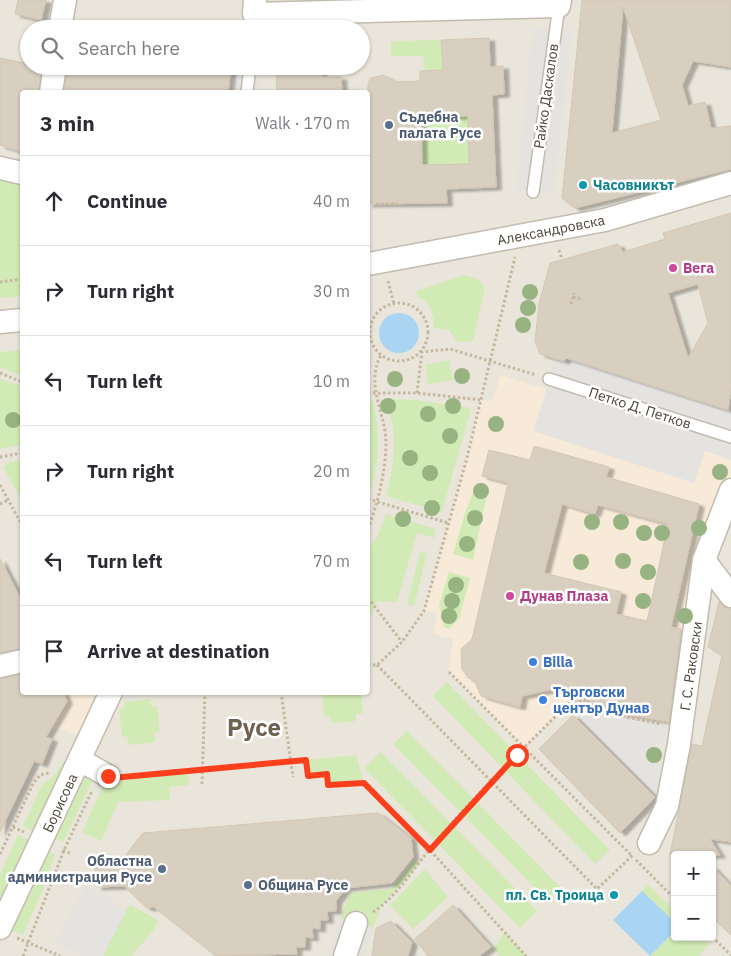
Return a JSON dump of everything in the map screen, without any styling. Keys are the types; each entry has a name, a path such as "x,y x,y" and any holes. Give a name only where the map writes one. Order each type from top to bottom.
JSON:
{"street":[{"path":"62,20 65,0"},
{"path":"254,14 560,3"},
{"path":"50,90 53,75"},
{"path":"0,168 20,173"},
{"name":"Александровска","path":"370,264 605,220 731,183"},
{"path":"0,322 20,320"},
{"name":"Г. С. Раковски","path":"640,849 667,806 682,728 704,560 731,490"},
{"path":"704,560 731,596"},
{"path":"0,666 20,661"},
{"name":"Борисова","path":"7,933 110,695"},
{"path":"80,760 105,774"},
{"path":"345,956 356,923"}],"lane":[{"name":"Райко Даскалов","path":"532,192 560,3"},
{"path":"248,90 249,75"},
{"name":"Петко Д. Петков","path":"549,379 731,437"}],"path":[{"path":"376,204 397,204"},
{"path":"370,665 377,665 402,642 424,611 481,400 520,236"},
{"path":"0,282 20,279"},
{"path":"571,304 573,295 583,299"},
{"path":"399,303 416,308 427,323 428,334 421,352 410,359 398,361 381,355 372,342 370,334 372,323 377,313 388,305 399,303"},
{"path":"417,393 422,352 450,349 549,379"},
{"path":"370,522 384,469 386,442 384,420 374,391 376,365 381,355"},
{"path":"0,373 20,381"},
{"path":"370,392 417,393 481,400"},
{"path":"0,457 20,452"},
{"path":"0,485 20,521"},
{"path":"0,504 8,500"},
{"path":"370,500 449,524"},
{"path":"370,601 402,642"},
{"path":"377,665 597,889 640,849"},
{"path":"449,672 523,748 640,849 673,896"},
{"path":"356,923 381,906 492,781 568,704 576,691 598,711 682,728"},
{"path":"202,784 205,695"},
{"path":"281,695 293,777"},
{"path":"568,704 588,700"},
{"path":"23,956 64,850 105,774 112,778 202,768 306,760 308,776 327,774 328,785 364,783 430,850 526,956"},
{"path":"0,854 33,784 40,775 46,775 50,771"},
{"path":"7,933 60,956"},
{"path":"716,940 731,955"}],"shaded area":[{"path":"0,0 731,0 731,956 0,956"},
{"path":"533,28 572,31 554,193 516,190"},
{"path":"236,75 258,75 258,90 233,90"},
{"path":"566,358 728,410 731,414 731,460 705,451 694,483 533,431 556,359"},
{"path":"501,375 546,389 549,379 731,437 731,490 704,560 682,728 597,711 588,700 581,699 568,704 523,748 449,672 453,639 433,634 437,613 424,611 481,400 492,401"},
{"path":"64,695 103,695 81,736 51,727 67,701"},
{"path":"585,703 594,713 597,711 667,725 664,745 656,743 652,762 662,764 655,797 573,715"},
{"path":"85,886 112,898 113,903 126,911 103,956 82,956 56,943"},
{"path":"341,918 373,928 364,956 328,956"}],"green space":[{"path":"441,40 443,70 425,71 423,56 391,56 391,41"},
{"path":"468,116 469,164 422,165 410,117"},
{"path":"0,168 20,173 20,296 0,298"},
{"path":"464,275 478,279 485,288 473,341 457,342 449,330 434,328 431,309 426,302 418,297 416,291"},
{"path":"20,350 20,375 0,367 0,352"},
{"path":"449,360 453,380 428,384 425,365"},
{"path":"0,379 19,385 20,445 0,449"},
{"path":"370,396 378,432 376,467 371,491"},
{"path":"385,399 415,400 471,408 442,512 386,496 392,471 394,436"},
{"path":"20,460 20,497 3,467 11,462"},
{"path":"475,489 487,493 473,560 453,554 466,510"},
{"path":"386,514 436,529 434,538 417,533 397,602 377,601 370,619 370,548 381,529"},
{"path":"420,552 427,553 414,606 407,604"},
{"path":"449,572 470,578 459,619 449,629 444,627 439,605"},
{"path":"447,682 610,850 595,864 433,696"},
{"path":"322,695 361,695 363,713 356,714 356,721 332,723 330,716 324,717"},
{"path":"150,699 152,707 157,706 160,732 154,733 155,742 128,745 127,736 122,737 119,709 125,708 124,702"},
{"path":"407,731 560,887 547,900 393,744"},
{"path":"381,752 537,911 520,928 364,768"},
{"path":"356,755 364,783 328,785 327,774 308,775 306,760"},
{"path":"63,762 67,764 35,832 23,826 42,785 54,776"},
{"path":"188,769 189,785 169,787 170,800 118,802 101,841 82,832 108,776 112,778"},
{"path":"86,770 95,775 63,842 54,838"},
{"path":"18,835 30,841 0,906 0,875"},
{"path":"48,850 55,854 41,894 23,935 10,929"},
{"path":"415,859 420,863 381,906 373,928 341,918 350,893 391,889"},
{"path":"425,869 448,897 413,929 390,905"},
{"path":"648,885 671,907 671,918 642,891"},
{"path":"130,905 158,920 154,930 131,956 103,956 123,915"},
{"path":"505,932 526,956 500,956 494,948"},
{"path":"671,935 671,941 706,941 709,944 698,956 650,956"}],"water":[{"path":"399,313 413,319 419,333 413,347 399,353 385,347 379,333 385,319"},
{"path":"642,891 671,918 671,935 650,956 613,920"}],"building":[{"path":"18,0 46,0 41,20 15,14"},
{"path":"582,0 731,0 731,67 693,61 682,85 688,106 705,102 711,128 731,126 731,169 575,208 562,198","holes":["623,7 661,120 612,133"]},
{"name":"Съдебна палата Русе","path":"489,38 490,67 503,66 504,94 492,95 496,187 446,189 447,203 370,204 370,90 368,90 368,83 371,78 383,75 397,82 420,81 420,71 443,70 441,40","holes":["468,116 469,164 422,165 421,117"]},
{"path":"0,58 20,62 20,75 41,75 38,90 20,90 20,151 0,145"},
{"path":"67,75 230,75 228,90 64,90"},
{"path":"276,75 341,77 342,90 277,90"},
{"path":"731,213 731,388 728,410 566,358 564,361 540,354 535,341 539,304 550,263 618,244 623,252 665,239 663,233","holes":["698,284 708,323 688,358 668,293"]},
{"path":"534,446 609,467 606,477 699,504 671,627 681,629 669,722 588,707 558,688 522,696 520,707 481,696 474,680 468,678 462,669 461,649 472,639 508,483 482,476 489,450 530,460","holes":["562,504 595,514 598,505 668,524 647,621 616,614 621,592 544,573"]},
{"path":"0,559 20,597 20,648 0,653"},
{"path":"719,602 725,608 731,609 731,842 710,839 720,855 716,855 716,851 671,851 670,855 692,744 702,746 722,655 708,647"},
{"path":"20,674 20,695 64,695 67,701 46,737 52,739 42,764 34,761 0,832 0,679"},
{"path":"573,715 655,797 620,833 539,749"},
{"name":"Община Русе","path":"378,813 411,838 413,857 392,883 346,888 336,901 336,911 327,911 328,920 320,920 320,929 312,928 313,938 305,937 305,947 296,947 297,954 216,956 154,907 147,908 124,886 97,887 95,862 121,861 143,833"},
{"path":"716,870 731,886 731,935 716,921"},
{"path":"453,905 491,947 479,956 428,956 415,939"},
{"path":"391,921 412,942 408,956 372,956 376,928"}],"place":[{"name":"Съдебна палата Русе","path":"389,125"},
{"name":"Часовникът","path":"583,185"},
{"name":"Вега","path":"673,268"},
{"name":"Дунав Плаза","path":"510,596"},
{"name":"Billa","path":"533,662"},
{"name":"Tърговски център Дунав","path":"543,700"},
{"name":"Областна администрация Русе","path":"162,869"},
{"name":"Община Русе","path":"248,885"},
{"name":"пл. Св. Троица","path":"614,895"}],"district":[{"name":"Русе","path":"254,727"}],"route":[{"path":"108,776 112,778 188,769 306,760 308,776 327,774 328,785 364,783 430,850 517,755"}]}
